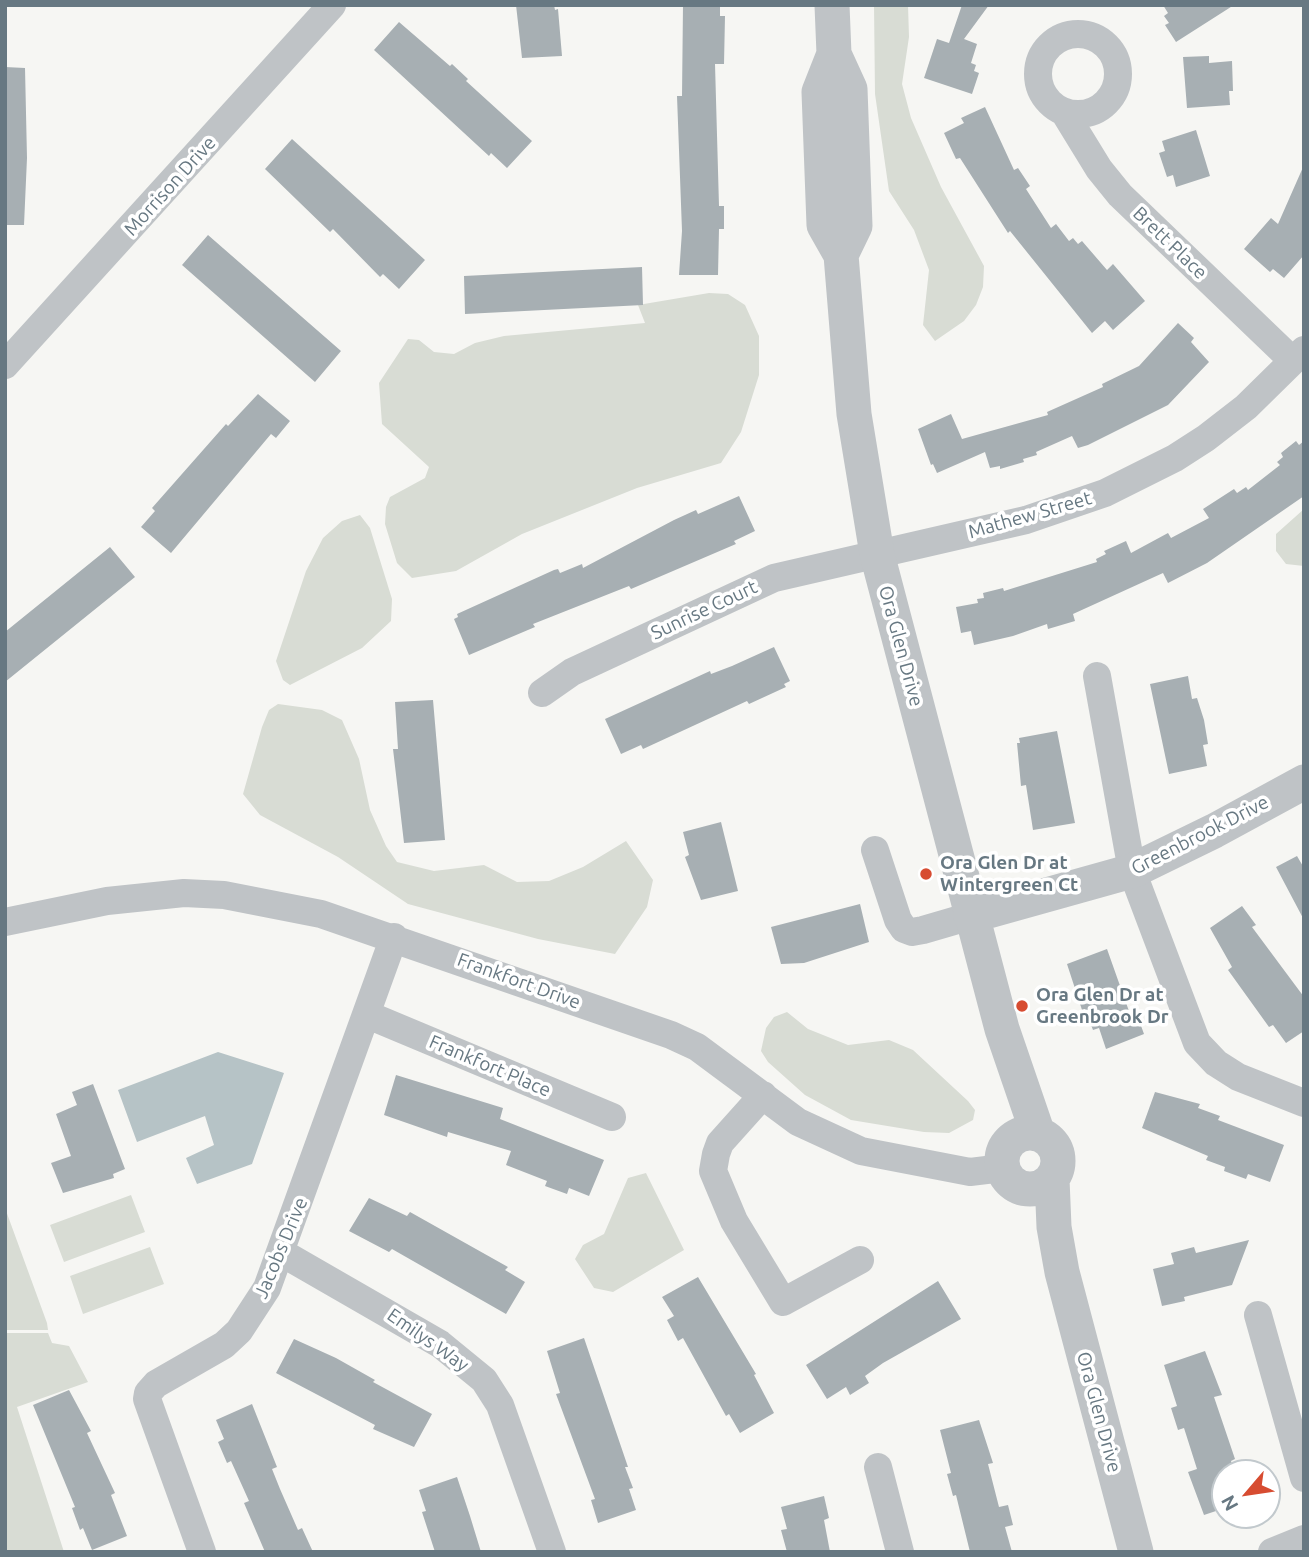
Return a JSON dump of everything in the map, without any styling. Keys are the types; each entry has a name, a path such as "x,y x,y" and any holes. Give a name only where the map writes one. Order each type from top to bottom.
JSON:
{"street":[{"name":"Morrison Drive","path":"5,365 332,5"},
{"name":"Ora Glen Drive","path":"832,5 834,54 819,92 824,226 841,255 854,414 877,554 1002,1029 1026,1162 1054,1227 1062,1272 1136,1552"},
{"name":"Brett Place","path":"1064,112 1099,169 1121,195 1298,355"},
{"name":"Mathew Street","path":"877,554 1026,520 1105,493 1175,458 1206,438 1246,407 1298,355"},
{"name":"Sunrise Court","path":"542,693 572,672 775,578 877,554"},
{"path":"1097,676 1132,872 1197,1043 1216,1063 1238,1077 1304,1104"},
{"name":"Greenbrook Drive","path":"971,916 1132,872 1304,782"},
{"path":"875,850 898,920 904,929 912,932 923,930 971,916"},
{"name":"Frankfort Drive","path":"5,922 107,901 184,894 225,895 281,904 394,937 671,1035 696,1047 798,1122 861,1151 970,1172 1026,1162"},
{"name":"Jacobs Drive","path":"202,1552 151,1412 148,1393 156,1384 225,1345 239,1331 267,1288 282,1253 394,937"},
{"name":"Frankfort Place","path":"368,1015 612,1117"},
{"path":"763,1095 720,1143 716,1154 713,1171 734,1221 783,1302 860,1260"},
{"name":"Emilys Way","path":"282,1253 440,1343 484,1380 500,1405 552,1552"},
{"path":"1258,1315 1304,1478"},
{"path":"878,1467 900,1552"},
{"path":"1272,1552 1304,1539"}],"shaded area":[{"path":"874,5 908,5 909,37 902,84 911,118 941,187 984,266 983,287 976,305 964,321 935,341 923,325 929,270 914,230 889,191 875,94"},
{"path":"709,293 728,294 745,305 759,336 759,375 741,432 721,463 637,488 522,534 456,571 412,578 397,563 385,524 386,507 390,497 425,478 429,467 382,424 379,383 408,339 419,340 434,352 454,354 475,343 504,336 645,323 638,305"},
{"path":"1304,509 1304,566 1286,564 1276,551 1276,534"},
{"path":"360,515 370,528 392,599 391,621 362,648 290,685 283,680 276,661 306,571 323,538 342,521"},
{"path":"278,704 322,710 342,720 359,759 370,810 386,846 397,862 434,871 484,865 517,882 549,881 583,867 626,841 653,880 647,907 615,954 538,939 408,904 338,857 260,815 243,794 262,727 269,710"},
{"path":"787,1012 808,1029 848,1045 889,1040 913,1050 968,1101 975,1110 973,1120 949,1133 924,1132 851,1120 805,1095 768,1062 761,1051 766,1028 774,1017"},
{"path":"218,1052 284,1073 252,1164 197,1184 186,1158 214,1145 205,1116 137,1142 118,1090"},
{"path":"646,1173 684,1250 613,1292 594,1288 575,1259 583,1245 604,1234 628,1178"},
{"path":"131,1195 145,1232 64,1262 50,1225"},
{"path":"5,1208 47,1323 48,1330 5,1330"},
{"path":"150,1247 164,1284 83,1314 70,1276"},
{"path":"5,1333 48,1333 52,1343 69,1346 88,1382 17,1407 64,1552 5,1552"}],"building":[{"path":"516,5 554,5 555,10 558,9 562,56 522,58"},
{"path":"683,5 720,5 720,16 725,16 724,64 715,64 719,206 724,206 724,229 719,229 718,275 679,275 682,231 677,96 682,96"},
{"path":"962,5 989,5 964,39 977,44 971,63 976,65 974,71 979,73 972,94 924,78 937,39 949,43"},
{"path":"1163,5 1234,5 1176,42 1165,25 1169,23 1164,16 1168,13"},
{"path":"399,22 450,66 452,64 468,79 466,81 532,141 507,168 491,153 489,156 374,50"},
{"path":"1209,56 1209,63 1232,61 1233,91 1229,91 1230,105 1187,108 1183,57"},
{"path":"5,67 25,68 27,158 24,225 5,225"},
{"path":"985,107 1014,170 1018,168 1030,186 1026,189 1051,228 1056,224 1069,241 1073,238 1078,244 1082,241 1107,270 1113,264 1145,301 1113,330 1105,321 1092,333 1010,231 1008,233 960,158 956,159 944,133 964,123 961,118"},
{"path":"1196,130 1210,176 1176,187 1173,175 1167,177 1159,153 1165,151 1162,141"},
{"path":"292,139 425,260 399,289 383,274 380,277 333,229 330,232 265,169"},
{"path":"1304,165 1304,255 1284,278 1273,269 1270,272 1244,249 1271,218 1278,224"},
{"path":"208,235 341,351 315,382 182,265"},
{"path":"642,267 643,305 465,314 464,276"},
{"path":"1178,323 1194,338 1191,342 1209,362 1168,405 1088,445 1078,448 1072,436 1036,452 1037,455 1023,459 1024,462 1000,469 1000,466 990,468 985,452 937,473 933,464 931,465 918,429 951,414 962,439 1048,415 1047,412 1103,387 1102,384 1139,366"},
{"path":"258,394 290,421 276,438 271,434 171,553 141,527 155,511 152,508 226,424 228,426"},
{"path":"1296,441 1299,445 1304,441 1304,496 1207,563 1168,583 1163,573 1073,614 1075,621 1048,629 1047,624 1013,636 974,645 971,631 961,633 956,607 978,603 977,599 984,598 983,593 1003,588 1004,591 1097,562 1096,559 1106,554 1104,551 1126,541 1131,553 1168,533 1171,538 1209,518 1203,509 1234,489 1237,493 1246,487 1248,490 1280,465 1277,462 1283,457 1281,453"},
{"path":"739,496 755,531 734,541 736,544 631,589 629,586 533,624 535,627 469,655 454,619 458,617 457,614 554,570 558,569 560,573 582,564 583,568 674,520 696,510 698,514"},
{"path":"110,547 135,577 5,682 5,632"},
{"path":"774,647 790,681 784,684 786,687 749,704 747,701 643,749 641,745 621,754 605,719 710,671 711,674"},
{"path":"1188,676 1192,699 1197,698 1204,720 1208,744 1203,745 1207,766 1169,774 1150,684"},
{"path":"433,700 445,840 404,843 393,749 398,749 395,702"},
{"path":"1057,731 1075,823 1033,830 1026,785 1021,786 1017,743 1020,743 1019,738"},
{"path":"721,822 738,891 701,900 685,857 689,855 683,832"},
{"path":"1297,856 1304,868 1304,920 1276,867"},
{"path":"860,904 869,942 804,963 781,964 771,927"},
{"path":"1242,906 1256,925 1252,927 1304,997 1304,1031 1286,1043 1273,1025 1269,1027 1228,970 1232,967 1210,928"},
{"path":"1107,949 1130,1014 1136,1012 1144,1034 1106,1049 1099,1028 1093,1030 1085,1009 1082,1010 1067,964"},
{"path":"396,1075 503,1108 500,1119 604,1160 589,1196 569,1188 567,1194 545,1186 547,1181 506,1165 511,1151 448,1132 447,1137 384,1115"},
{"path":"93,1084 125,1169 113,1174 114,1178 63,1193 51,1163 71,1156 56,1114 77,1105 72,1092"},
{"path":"1155,1092 1200,1104 1198,1108 1220,1116 1218,1120 1284,1145 1270,1182 1248,1174 1246,1179 1224,1171 1225,1167 1206,1160 1208,1156 1142,1128"},
{"path":"369,1198 407,1216 410,1212 508,1267 505,1270 525,1282 506,1314 392,1249 389,1252 349,1231"},
{"path":"1249,1240 1232,1285 1184,1297 1185,1301 1162,1306 1153,1269 1174,1264 1171,1253 1194,1247 1196,1253"},
{"path":"698,1277 756,1374 754,1375 774,1413 740,1433 729,1414 726,1416 683,1338 678,1341 667,1320 674,1316 662,1297"},
{"path":"938,1281 961,1319 883,1363 865,1376 869,1383 850,1395 846,1387 827,1399 806,1365"},
{"path":"584,1338 628,1467 625,1467 633,1488 629,1489 636,1510 598,1523 591,1500 595,1499 556,1394 560,1393 547,1351"},
{"path":"294,1339 336,1358 432,1414 414,1447 373,1429 375,1425 276,1373"},
{"path":"1205,1351 1222,1395 1214,1397 1235,1459 1211,1459 1211,1513 1204,1515 1188,1472 1197,1469 1184,1428 1178,1430 1171,1408 1177,1406 1164,1365"},
{"path":"69,1390 91,1431 87,1433 115,1493 111,1495 127,1536 92,1550 83,1528 80,1530 72,1508 75,1507 33,1405"},
{"path":"252,1404 277,1467 272,1469 280,1489 298,1530 302,1528 313,1552 265,1552 244,1503 249,1501 231,1461 227,1463 218,1442 224,1439 216,1420"},
{"path":"979,1420 993,1463 988,1464 999,1507 1008,1505 1013,1525 1005,1527 1012,1552 970,1552 956,1495 953,1496 947,1474 951,1473 940,1430"},
{"path":"457,1477 481,1552 435,1552 422,1512 426,1511 419,1490"},
{"path":"824,1496 829,1518 824,1520 830,1552 787,1552 781,1530 787,1529 781,1507"}],"place":[{"name":"Ora Glen Dr at Wintergreen Ct","path":"926,874"},
{"name":"Ora Glen Dr at Greenbrook Dr","path":"1022,1006"}]}
